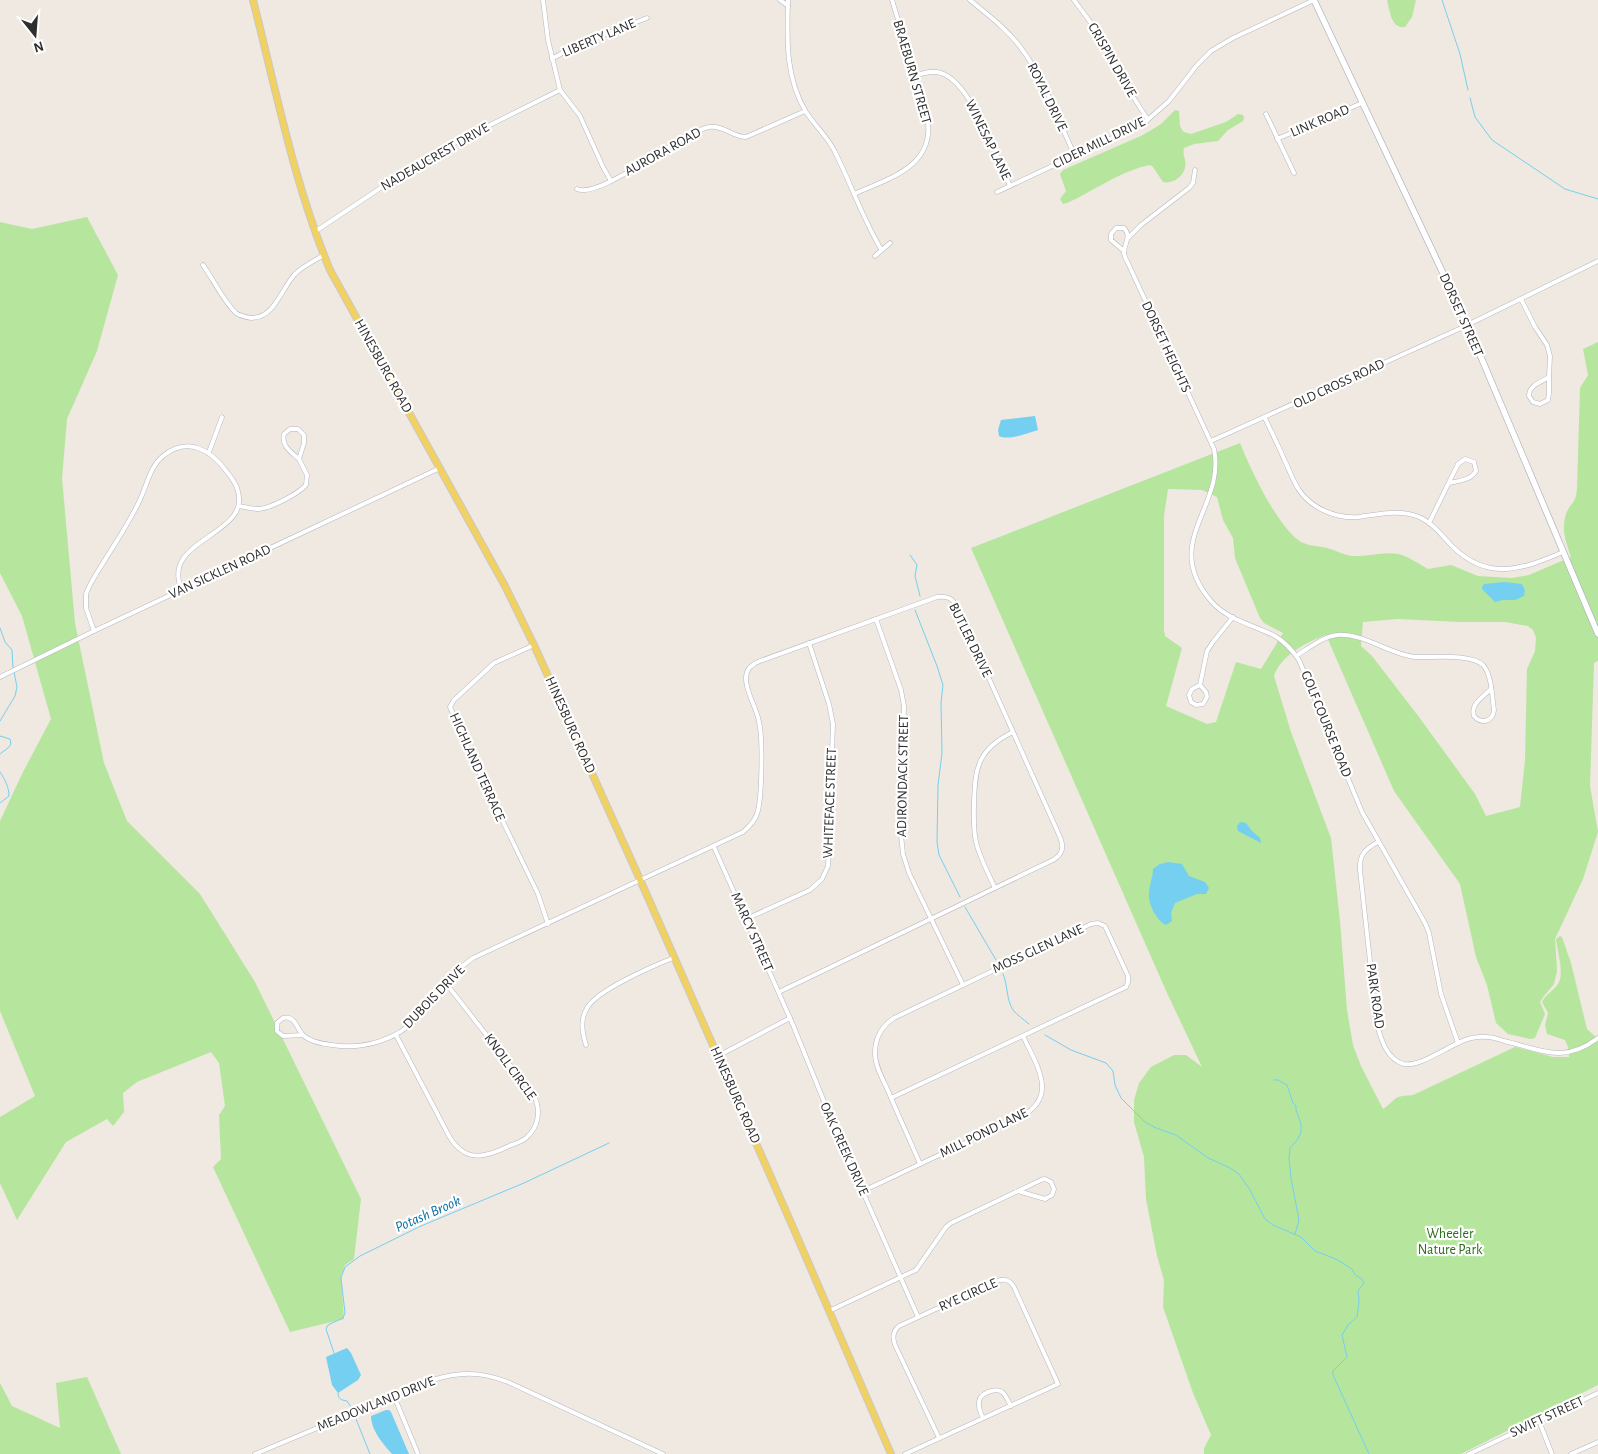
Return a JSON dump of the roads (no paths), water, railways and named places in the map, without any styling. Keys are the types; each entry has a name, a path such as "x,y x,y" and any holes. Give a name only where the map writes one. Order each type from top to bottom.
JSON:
{"main road":[{"name":"HINESBURG ROAD","path":"253,0 300,185 324,256 369,342 505,586 534,645 718,1056 892,1454"}],"street":[{"path":"543,0 548,40 560,90 580,116 610,181"},
{"path":"780,0 788,6"},
{"path":"788,0 788,55 793,86 805,111 832,147 881,250"},
{"name":"BRAEBURN STREET","path":"854,194 905,171 915,163 922,153 928,138 929,126 926,110 892,0"},
{"name":"ROYAL DRIVE","path":"970,0 1001,26 1024,52 1043,85 1075,156"},
{"name":"CRISPIN DRIVE","path":"1074,0 1091,23 1121,78 1148,120"},
{"name":"CIDER MILL DRIVE","path":"997,192 1148,120 1169,101 1211,51 1233,38 1314,0"},
{"name":"DORSET STREET","path":"1314,0 1467,324 1598,634"},
{"name":"LIBERTY LANE","path":"552,59 574,46 597,36 613,32 647,18"},
{"name":"WINESAP LANE","path":"915,76 929,72 942,73 959,86 977,112 1010,186"},
{"name":"NADEAUCREST DRIVE","path":"315,231 418,164 462,139 560,90"},
{"name":"LINK ROAD","path":"1277,139 1362,103"},
{"name":"AURORA ROAD","path":"577,189 589,191 634,169 675,143 706,128 721,128 737,136 746,137 805,111"},
{"path":"1266,114 1294,173"},
{"path":"1124,251 1128,238 1141,225 1189,188 1193,183 1195,170"},
{"name":"DORSET HEIGHTS","path":"1128,238 1126,230 1121,228 1116,228 1110,234 1113,243 1124,251 1129,267 1211,441"},
{"path":"875,256 890,243"},
{"path":"203,265 231,308 246,318 254,318 268,312 295,274 324,256"},
{"name":"OLD CROSS ROAD","path":"1211,441 1265,418 1598,261"},
{"path":"1521,298 1535,327 1547,345 1550,356 1550,377 1548,400 1540,404 1533,402 1529,396 1532,386 1550,377"},
{"path":"208,452 222,417"},
{"path":"1265,418 1296,484 1304,496 1315,506 1345,517 1382,513 1412,514 1429,523 1465,557 1479,565 1493,569 1509,570 1525,567 1563,552"},
{"path":"239,506 253,509 263,508 300,491 306,485 305,471 299,459 283,442 284,434 290,429 298,429 304,438 299,459"},
{"name":"GOLF COURSE ROAD","path":"1211,441 1216,458 1216,472 1195,531 1192,546 1192,561 1196,576 1212,603 1233,617 1275,636 1296,656 1305,672 1356,800 1425,923 1429,933 1441,994 1458,1043"},
{"path":"94,631 86,608 86,594 138,505 152,470 159,460 174,450 195,447 208,452 220,462 234,482 238,492 239,506 229,521 190,550 182,559 177,574 182,590"},
{"path":"1429,523 1459,462 1465,458 1474,462 1476,471 1473,476 1449,483"},
{"name":"VAN SICKLEN ROAD","path":"0,677 440,468"},
{"name":"BUTLER DRIVE","path":"640,880 737,836 748,828 754,820 759,808 760,730 758,716 746,682 747,672 755,663 936,597 945,596 951,599 957,607 1060,837 1063,848 1061,853 1057,858 778,992"},
{"path":"1200,685 1207,693 1207,699 1202,705 1196,705 1191,702 1189,695 1192,690 1200,685 1207,651 1233,617"},
{"name":"ADIRONDACK STREET","path":"876,619 901,690 904,706 903,854 909,873 963,985"},
{"path":"1296,656 1325,638 1335,635 1353,636 1408,656 1463,658 1476,661 1486,670 1490,689 1494,714 1488,720 1480,721 1474,716 1473,708 1490,689"},
{"name":"WHITEFACE STREET","path":"746,919 814,888 822,879 828,866 832,716 809,644"},
{"name":"HIGHLAND TERRACE","path":"534,645 491,665 454,700 450,707 474,762 534,886 548,924"},
{"path":"995,888 981,858 974,834 975,778 980,759 987,750 1013,732"},
{"name":"PARK ROAD","path":"1378,842 1364,852 1360,858 1360,865 1375,1011 1381,1038 1392,1057 1406,1064 1416,1063 1473,1037 1488,1037 1560,1054 1580,1049 1598,1038"},
{"name":"MARCY STREET","path":"714,846 790,1018"},
{"name":"DUBOIS DRIVE","path":"303,1036 290,1018 282,1018 277,1023 277,1031 287,1037 303,1036 322,1044 351,1047 373,1044 396,1035 418,1017 445,982 458,969 478,956 640,880"},
{"name":"MOSS GLEN LANE","path":"891,1098 1126,987 1128,976 1105,926 1098,923 1091,924 894,1018 886,1024 880,1033 875,1048 876,1060 891,1098 920,1164"},
{"path":"586,1045 582,1020 591,1001 596,996 674,958"},
{"name":"KNOLL CIRCLE","path":"396,1035 449,1136 459,1149 472,1155 488,1155 521,1141 529,1135 538,1117 538,1106 534,1096 445,982"},
{"path":"718,1056 790,1018"},
{"name":"OAK CREEK DRIVE","path":"790,1018 862,1191 918,1317"},
{"name":"MILL POND LANE","path":"862,1191 1022,1116 1034,1108 1041,1095 1042,1081 1023,1036"},
{"path":"830,1311 901,1278 917,1268 948,1225 1018,1191 1041,1180 1045,1179 1052,1183 1054,1189 1052,1195 1045,1199 1018,1191"},
{"name":"RYE CIRCLE","path":"905,1454 1011,1406 1058,1384 1012,1283 1006,1280 999,1280 897,1327 894,1331 893,1340 940,1438"},
{"name":"MEADOWLAND DRIVE","path":"255,1454 432,1380 461,1374 484,1374 508,1382 663,1454"},
{"path":"983,1418 978,1402 988,1392 1000,1391 1011,1406"},
{"name":"SWIFT STREET","path":"1469,1454 1598,1394"},
{"path":"394,1396 418,1454"},
{"path":"1539,1421 1552,1454"},
{"path":"1571,1454 1598,1442"}],"water":[{"path":"1035,416 1038,430 1007,438 999,436 998,430 1001,420"},
{"path":"1504,582 1522,584 1525,590 1524,596 1515,600 1495,602 1482,589 1484,584"},
{"path":"1240,822 1246,823 1260,838 1261,843 1238,831 1237,826"},
{"path":"1168,862 1182,864 1189,876 1205,882 1209,888 1206,894 1197,894 1175,903 1171,913 1172,921 1166,925 1159,920 1154,912 1149,894 1153,869 1160,864"},
{"path":"347,1348 361,1375 358,1380 338,1393 332,1385 326,1357"},
{"path":"386,1410 391,1412 409,1454 392,1454 375,1432 371,1416"}],"waterway":[{"path":"1442,0 1460,54 1468,90"},
{"path":"1470,98 1475,117 1492,140 1565,189 1598,199"},
{"path":"910,555 917,565 915,576 920,596"},
{"path":"915,610 943,685 941,703 942,753 938,785 937,842 939,855 960,897"},
{"path":"0,628 5,642 12,650 13,668"},
{"path":"0,721 15,696 17,687 14,672"},
{"path":"0,736 10,739 11,744 0,754"},
{"path":"0,772 9,796 0,803"},
{"path":"965,907 996,960"},
{"path":"1003,974 1013,1010 1029,1024"},
{"path":"1045,1035 1071,1050 1106,1063 1113,1071 1115,1085 1121,1098 1145,1122 1176,1135 1208,1158 1239,1174 1250,1190 1265,1219 1273,1225 1301,1237 1315,1251 1336,1259 1352,1269 1355,1275 1362,1279 1364,1283 1358,1291 1357,1317 1348,1325 1342,1335 1347,1357 1333,1371 1333,1375 1369,1454"},
{"path":"1274,1080 1287,1085 1301,1124 1301,1132 1290,1148 1289,1158 1299,1220 1295,1234"},
{"name":"Potash Brook","path":"334,1353 326,1329 328,1325 343,1318 345,1313 341,1278 345,1267 360,1256 421,1226 524,1183 609,1143"},
{"name":"Potash Brook","path":"338,1393 339,1398 347,1401 351,1407"},
{"name":"Potash Brook","path":"356,1419 370,1454"}],"park label":[{"name":"Wheeler Nature Park","path":"1450,1242"}]}
